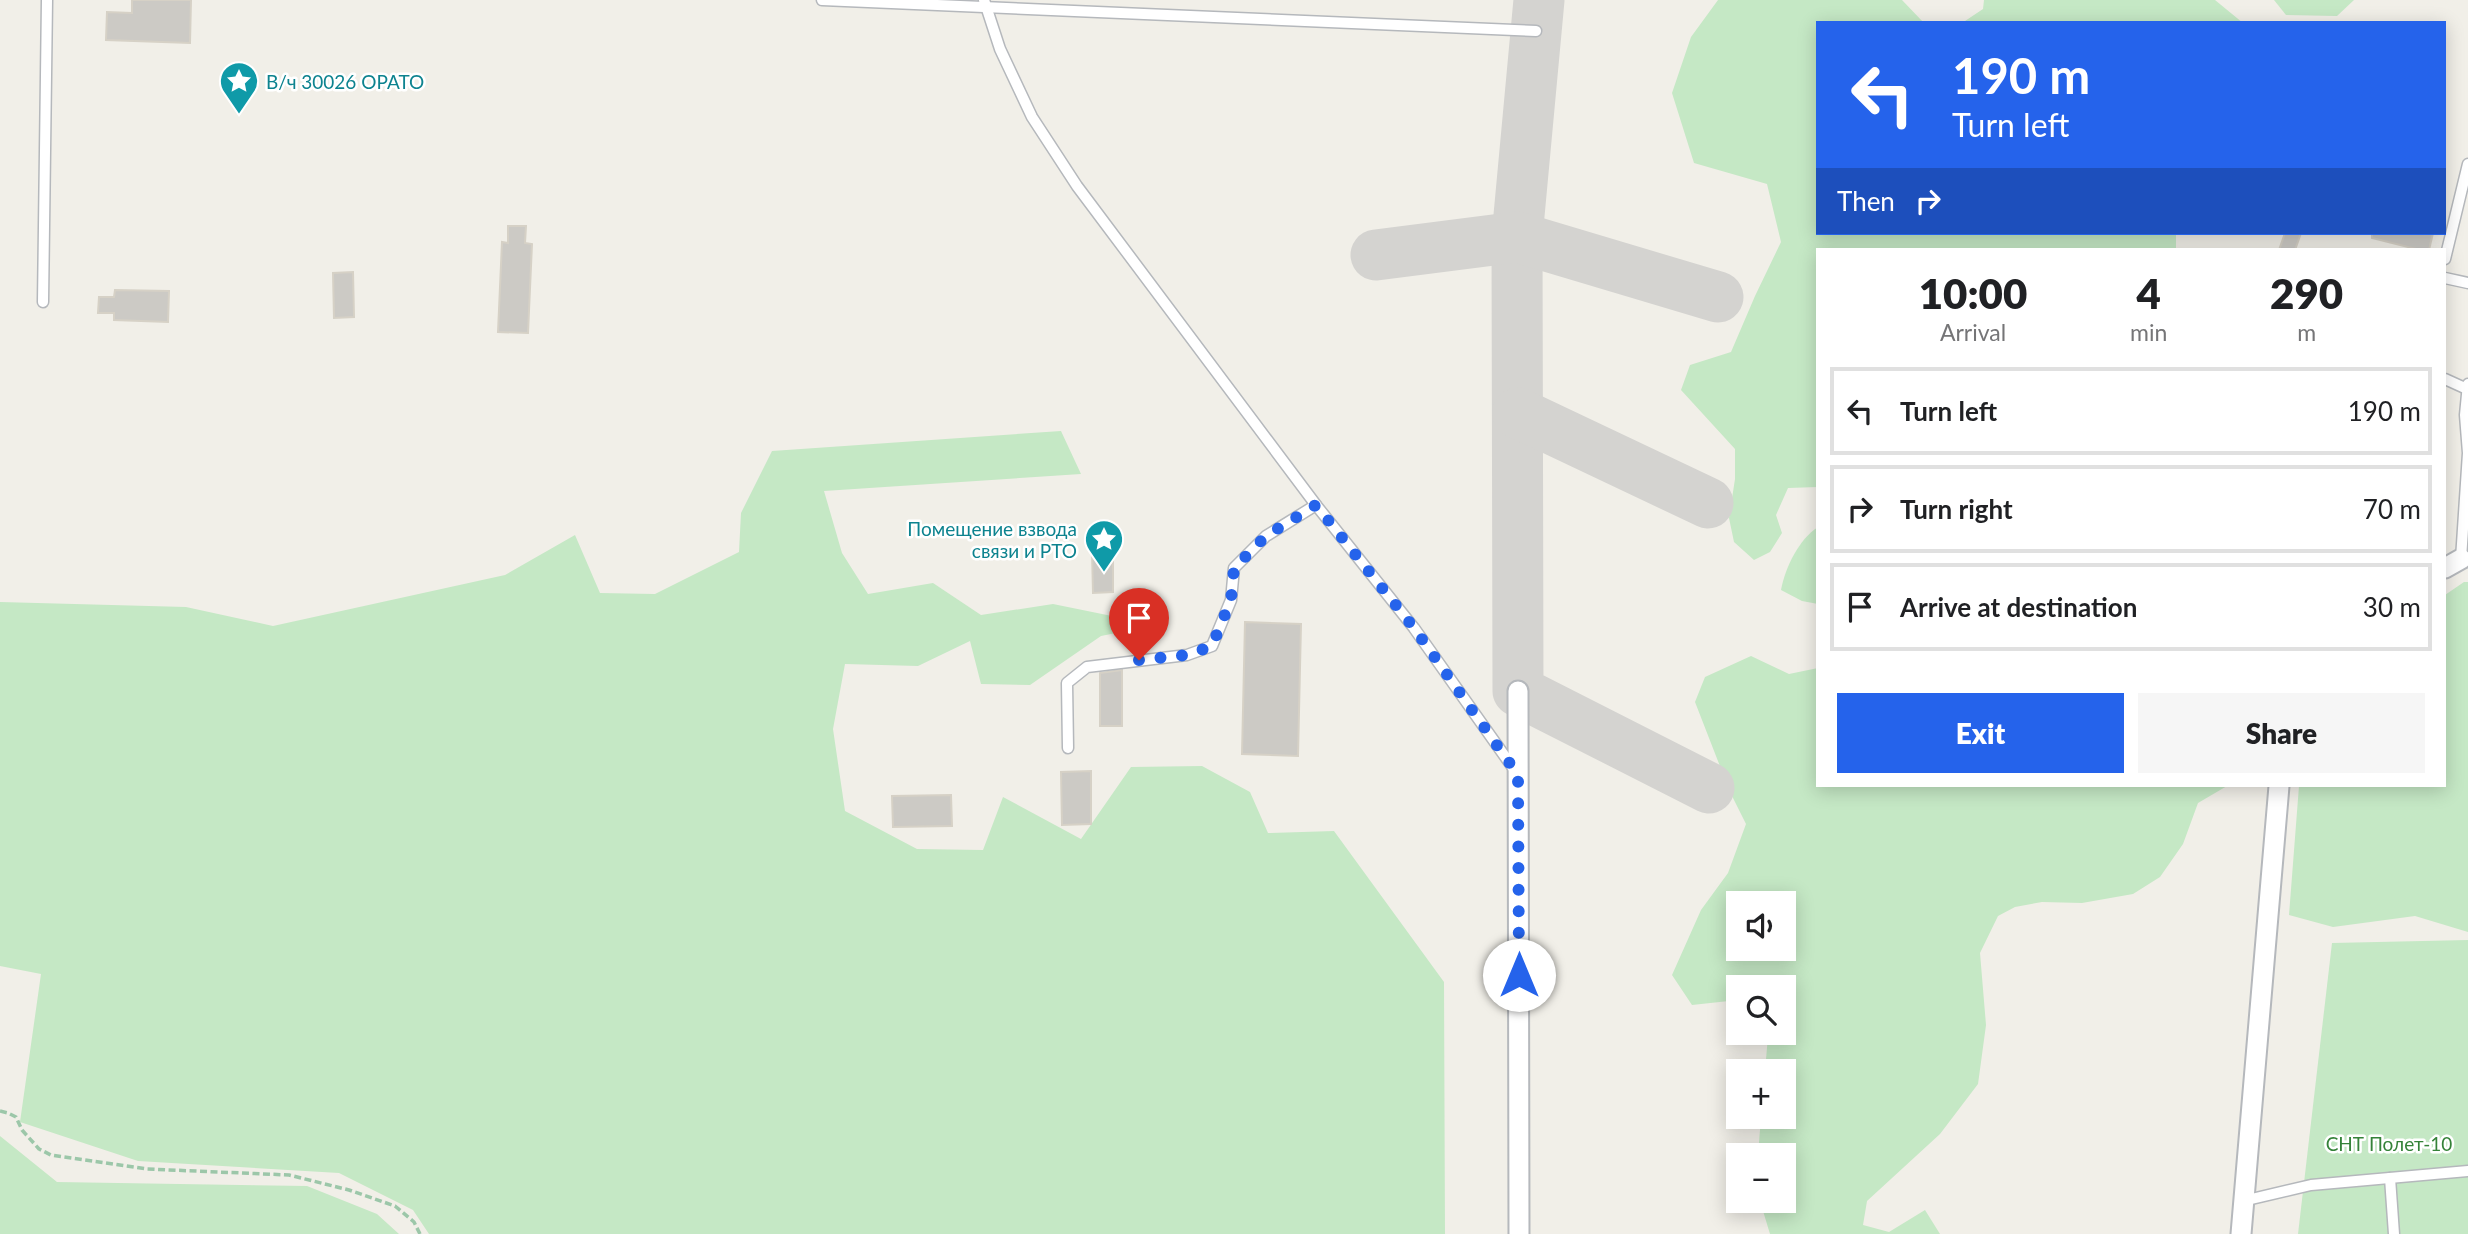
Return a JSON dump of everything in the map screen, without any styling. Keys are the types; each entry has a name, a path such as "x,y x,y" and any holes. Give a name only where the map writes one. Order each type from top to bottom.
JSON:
{"street":[{"path":"1518,691 1519,1234"},
{"path":"2241,1234 2279,787"}],"lane":[{"path":"43,302 47,0"},
{"path":"822,0 984,4 1536,32"},
{"path":"984,4 1000,49 1032,117 1077,186 1316,505 1414,628 1518,775"},
{"path":"2446,254 2468,164"},
{"path":"2446,278 2468,283"},
{"path":"2446,379 2467,386 2465,415 2468,453 2458,562"},
{"path":"1068,748 1067,683 1087,667 1187,655 1212,646 1231,600 1234,568 1266,536 1316,505"},
{"path":"2242,1201 2311,1185 2468,1171"},
{"path":"2390,1178 2394,1234"}],"path":[{"path":"0,1111 16,1117 22,1130 39,1149 51,1155 147,1169 289,1175 349,1190 395,1206 414,1222 420,1234"}],"green space":[{"path":"1718,0 1902,0 1922,21 1816,21 1816,235 2176,235 2176,248 1816,248 1816,487 1788,488 1776,515 1782,533 1770,552 1754,560 1734,542 1729,518 1735,479 1735,449 1681,390 1690,365 1731,352 1781,242 1767,184 1694,163 1672,93 1691,37"},
{"path":"1984,0 2215,0 2241,21 1965,21 1983,9"},
{"path":"2274,0 2354,0 2337,16 2286,15"},
{"path":"1061,431 1081,474 824,491 842,553 868,594 933,583 981,615 1053,604 1156,625 1101,636 1030,685 981,684 970,641 918,666 845,664 833,729 845,811 917,849 983,850 1003,797 1081,839 1131,767 1202,766 1250,792 1268,833 1334,831 1444,982 1445,1234 429,1234 413,1210 339,1173 138,1161 20,1122 41,974 0,966 0,602 186,607 273,626 505,575 575,535 600,593 655,594 739,552 741,513 772,451"},
{"path":"1816,528 1816,604 1802,601 1781,590 1794,555"},
{"path":"2468,582 2468,932 2415,916 2333,927 2289,915 2299,787 2446,787 2446,594"},
{"path":"1751,656 1789,674 1816,668 1816,787 2225,787 2198,803 2183,844 2160,877 2133,894 2082,903 2042,902 2015,907 1998,916 1980,953 1986,1025 1978,1084 1940,1134 1867,1201 1863,1225 1889,1232 1925,1210 1940,1234 1770,1234 1764,1213 1796,1213 1796,1143 1759,1143 1760,1129 1796,1129 1796,1059 1766,1059 1767,1045 1796,1045 1796,975 1726,975 1726,1001 1692,1005 1672,975 1701,910 1728,873 1746,824 1730,792 1695,702 1705,677"},
{"name":"СНТ Полет-10","path":"2468,940 2468,1234 2298,1234 2332,943"},
{"path":"0,1136 57,1182 307,1186 377,1214 399,1234 0,1234"}],"building":[{"path":"132,0 191,0 190,43 106,40 107,12 132,13"},
{"path":"508,226 526,226 525,243 532,244 528,333 498,332 502,242 508,243"},
{"path":"2284,235 2300,235 2296,248 2280,248"},
{"path":"2372,235 2433,235 2429,248 2412,248 2372,238"},
{"path":"353,272 354,317 334,318 333,273"},
{"path":"115,290 169,291 168,322 114,320 114,313 98,313 99,297 114,297"},
{"path":"1092,551 1113,551 1113,592 1093,593"},
{"path":"1245,622 1301,624 1298,756 1242,754"},
{"path":"1122,670 1122,726 1100,726 1100,673"},
{"path":"1091,771 1091,824 1062,825 1061,772"},
{"path":"951,795 952,826 893,827 892,796"}],"taxiway":[{"path":"1539,0 1517,237 1518,691 1709,788"},
{"path":"1376,255 1517,237 1718,297"},
{"path":"1518,413 1708,503"}],"place":[{"name":"В/ч 30026 ОРАТО","path":"239,115"},
{"name":"Помещение взвода связи и РТО","path":"1104,573"}],"route":[{"path":"1139,660 1187,655 1212,646 1231,600 1234,568 1266,536 1316,505 1414,628 1518,775 1519,975"}]}
